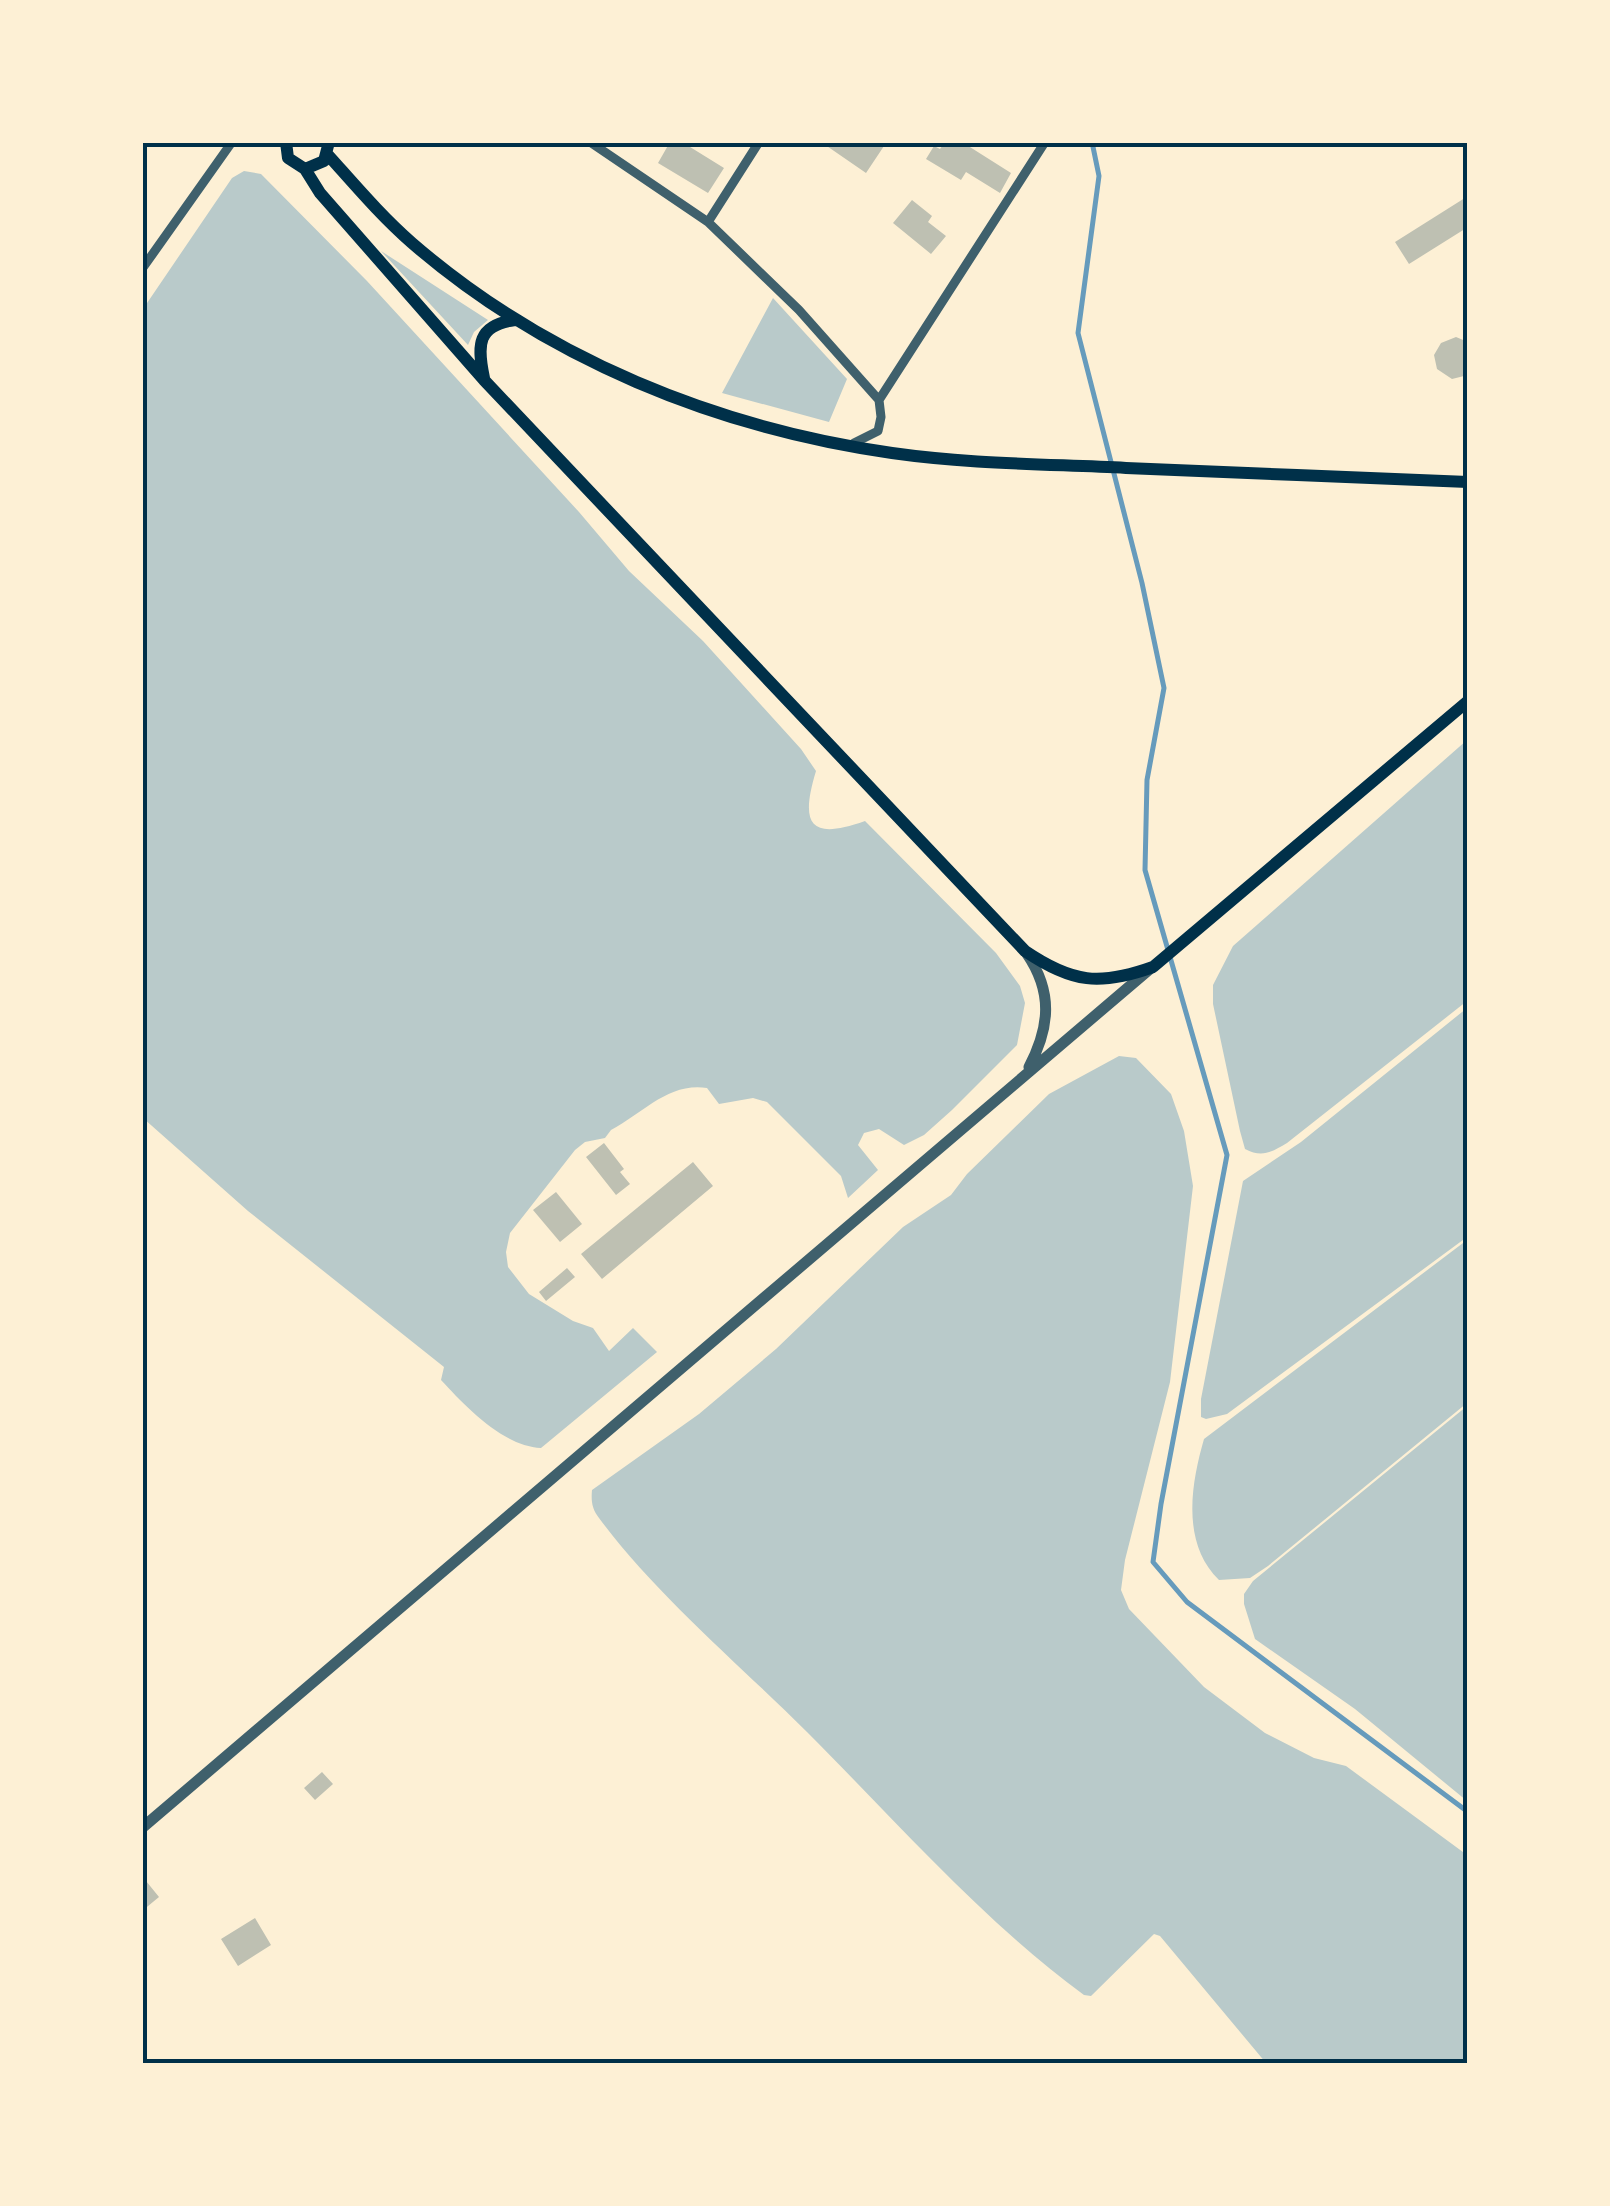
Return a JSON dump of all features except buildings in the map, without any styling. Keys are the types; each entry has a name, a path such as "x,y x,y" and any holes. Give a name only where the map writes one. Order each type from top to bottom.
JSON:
{"main road":[{"path":"270,143 286,147 292,163 305,169 320,193 484,380 1025,951 1054,971 1080,978 1114,978 1153,967 1468,702"},
{"path":"305,169 319,166 328,149 414,245 515,320 579,356 672,398 737,420 842,445 953,460 1468,482"},
{"path":"484,380 480,348 485,332 498,323 515,320"}],"street":[{"path":"142,269 232,142"},
{"path":"590,142 708,222 800,310 879,400 878,431 858,443 842,445"},
{"path":"708,222 759,142"},
{"path":"879,400 1046,142"},
{"path":"1025,951 1038,969 1048,1012 1042,1041 1025,1075"},
{"path":"142,1828 1153,967"}],"shaded area":[{"path":"244,171 261,174 367,281 629,571 703,641 801,749 816,771 809,804 814,823 831,829 865,821 996,953 1020,986 1025,1003 1017,1045 924,1135 904,1145 879,1129 864,1133 858,1145 878,1170 848,1198 841,1176 767,1102 753,1098 719,1104 707,1088 693,1087 668,1094 611,1130 605,1138 585,1142 575,1150 510,1233 508,1267 529,1294 573,1321 593,1328 609,1351 633,1328 657,1352 541,1448 513,1440 487,1424 441,1380 444,1367 248,1211 143,1118 143,309 232,178"},
{"path":"381,251 488,320 474,332 468,345"},
{"path":"773,298 847,379 829,422 722,393"},
{"path":"1467,740 1467,1001 1287,1143 1267,1153 1245,1149 1213,1004 1213,985 1233,946"},
{"path":"1467,1008 1467,1237 1227,1414 1201,1417 1201,1399 1243,1181 1301,1142"},
{"path":"1119,1056 1136,1058 1171,1094 1184,1131 1193,1186 1170,1382 1121,1590 1129,1609 1204,1687 1265,1733 1314,1758 1346,1766 1467,1855 1467,2063 1266,2063 1160,1936 1154,1934 1091,1996 1084,1995 1011,1936 941,1869 672,1602 593,1508 592,1490 699,1414 776,1349 903,1227 951,1195 967,1174 1049,1094"},
{"path":"1467,1240 1467,1403 1268,1566 1250,1578 1219,1580 1199,1549 1192,1513 1204,1439"},
{"path":"1467,1406 1467,1801 1355,1709 1255,1639 1244,1594 1253,1581"}],"waterway":[{"path":"1092,142 1099,176 1078,333 1142,583 1164,688 1147,780 1145,870 1227,1155 1153,1562 1187,1602 1468,1812"}]}
